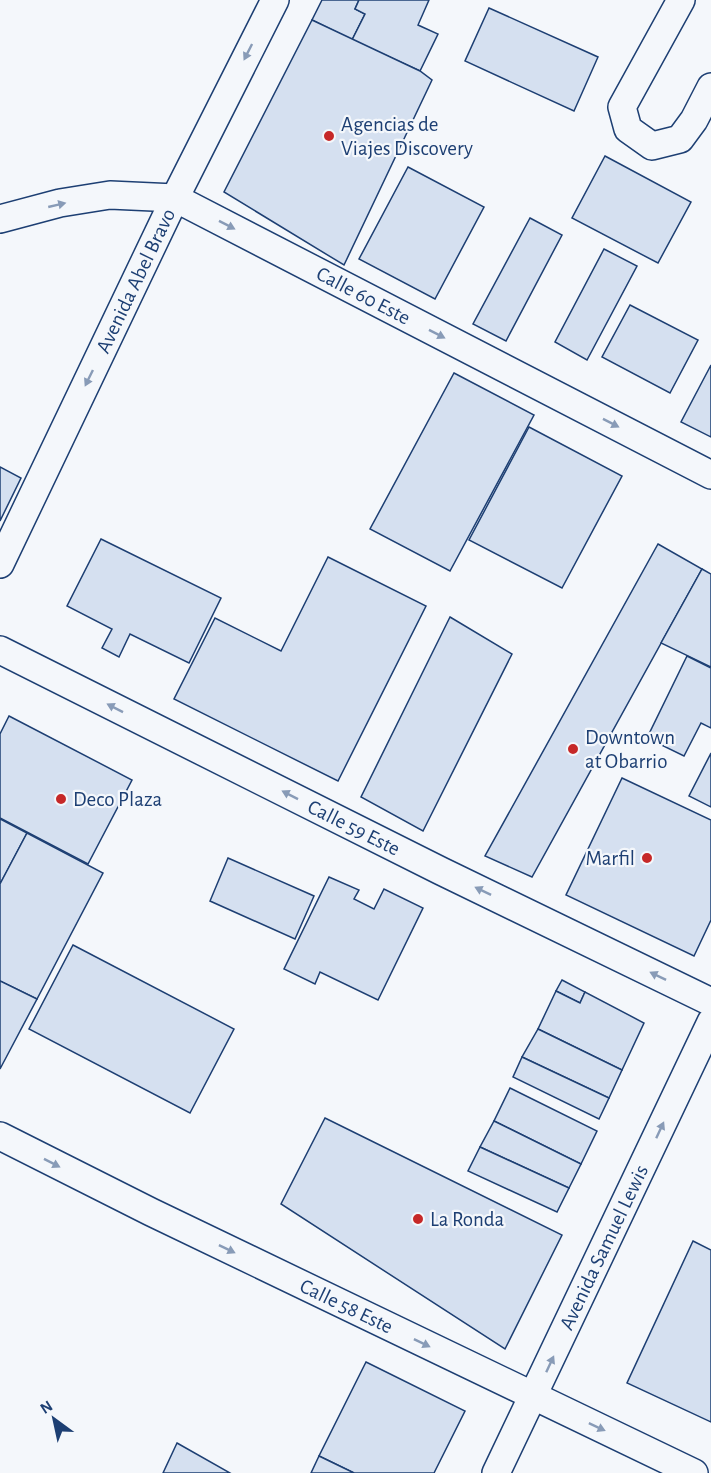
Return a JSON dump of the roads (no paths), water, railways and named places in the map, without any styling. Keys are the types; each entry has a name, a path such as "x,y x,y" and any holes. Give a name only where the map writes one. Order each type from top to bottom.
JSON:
{"street":[{"name":"Avenida Abel Bravo","path":"0,564 175,198 275,0"},
{"path":"681,0 622,107 628,129 652,146 680,139 694,120 711,87"},
{"name":"Calle 60 Este","path":"0,219 60,203 110,195 175,198 711,475"},
{"name":"Calle 59 Este","path":"0,650 441,871 711,1002"},
{"name":"Avenida Samuel Lewis","path":"496,1473 711,1022"},
{"name":"Calle 58 Este","path":"0,1136 151,1212 694,1473"}],"place":[{"name":"Agencias de Viajes Discovery","path":"329,136"},
{"name":"Downtown at Obarrio","path":"573,749"},
{"name":"Deco Plaza","path":"61,799"},
{"name":"Marfil","path":"647,858"},
{"name":"La Ronda","path":"418,1219"}]}
